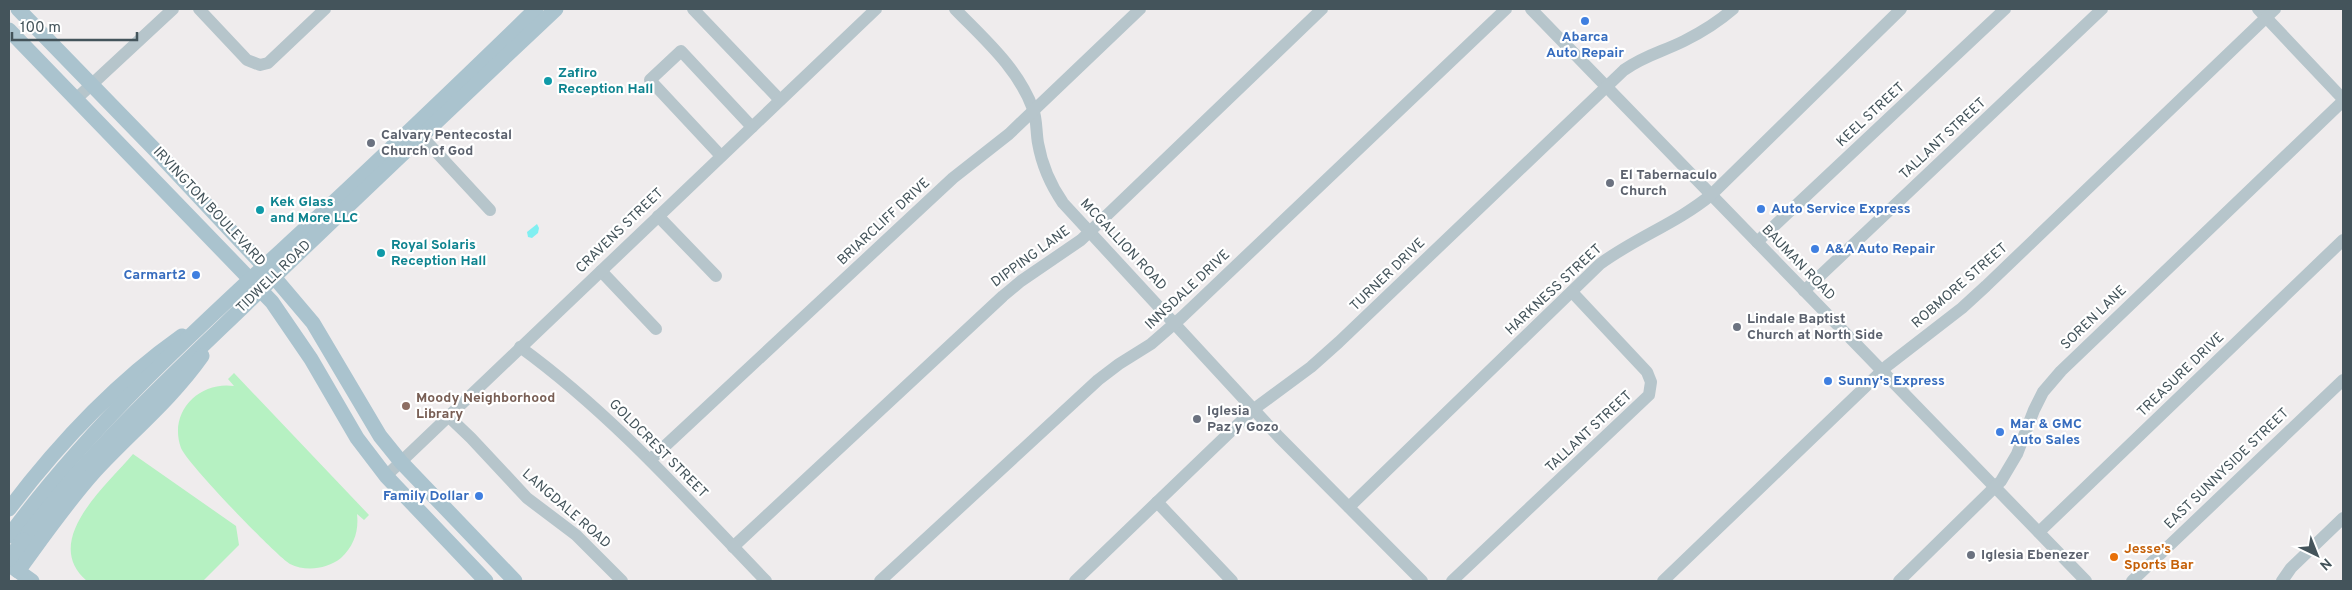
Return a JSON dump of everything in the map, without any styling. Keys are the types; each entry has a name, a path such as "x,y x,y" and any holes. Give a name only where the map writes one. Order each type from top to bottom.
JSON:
{"main road":[{"name":"IRVINGTON BOULEVARD","path":"18,9 269,271 312,322 380,436 401,462 515,581"},
{"name":"TIDWELL ROAD","path":"528,26 536,9"},
{"name":"TIDWELL ROAD","path":"19,540 101,444 222,327 255,285 269,271 528,26 556,9"},
{"name":"IRVINGTON BOULEVARD","path":"9,30 255,285 294,331 357,438 386,476 486,581"},
{"path":"164,191 178,175"},
{"name":"TIDWELL ROAD","path":"12,565 19,540 36,498 91,435 217,311 255,285"},
{"path":"9,509 93,409 147,362 217,311"},
{"path":"330,392 340,392 346,396 360,416 380,436"},
{"path":"9,549 17,554 19,540"},
{"path":"472,566 487,552"},
{"path":"12,565 32,581"}],"street":[{"path":"76,100 173,9"},
{"path":"199,9 247,60 260,65 268,63 324,9"},
{"name":"CRAVENS STREET","path":"386,476 876,9"},
{"name":"MCGALLION ROAD","path":"955,9 1003,59 1021,85 1034,110 1040,152 1050,184 1090,232 1174,324 1422,581"},
{"name":"BRIARCLIFF DRIVE","path":"650,460 953,178 993,149 1140,9"},
{"name":"DIPPING LANE","path":"733,547 1003,296 1021,281 1061,256 1090,232 1322,9"},
{"name":"INNSDALE DRIVE","path":"880,581 1098,380 1119,364 1152,344 1174,324 1506,9"},
{"name":"BAUMAN ROAD","path":"1531,9 2086,581"},
{"name":"TURNER DRIVE","path":"1075,581 1254,409 1311,367 1339,342 1606,87 1638,60 1707,30 1733,9"},
{"name":"HARKNESS STREET","path":"1350,507 1572,292 1615,253 1681,217 1711,195 1901,9"},
{"name":"KEEL STREET","path":"1757,242 2005,9"},
{"name":"TALLANT STREET","path":"1804,291 2102,9"},
{"path":"701,11 780,100"},
{"path":"2266,12 2343,100"},
{"name":"ROBMORE STREET","path":"1663,581 1882,371 1962,308 2266,12"},
{"path":"721,156 650,80 681,51 752,127"},
{"name":"SOREN LANE","path":"1899,581 1996,487 2010,469 2043,392 2061,371 2343,100"},
{"path":"417,132 490,210"},
{"path":"658,216 716,276"},
{"name":"TREASURE DRIVE","path":"2039,532 2343,240"},
{"path":"601,271 656,329"},
{"name":"TALLANT STREET","path":"1452,581 1649,395 1651,382 1647,372 1572,292"},
{"name":"GOLDCREST STREET","path":"520,347 583,396 650,460 766,581"},
{"name":"EAST SUNNYSIDE STREET","path":"2132,581 2343,380"},
{"name":"LANGDALE ROAD","path":"448,416 523,494 576,535 622,581"},
{"path":"1156,502 1232,581"},
{"path":"2282,581 2291,568 2343,518"}],"green space":[{"path":"234,373 369,515 364,520 357,514 356,532 352,543 346,553 335,562 323,567 309,569 290,564 232,508 198,471 181,448 178,435 179,422 183,411 198,394 221,386 234,386 228,379"},
{"path":"133,454 236,526 239,545 203,581 87,581 74,565 71,549 74,531 83,514 108,481"}],"water":[{"path":"537,224 539,228 538,233 532,238 528,237 527,232"}],"place":[{"name":"Abarca Auto Repair","path":"1585,21"},
{"name":"Zafiro Reception Hall","path":"548,81"},
{"name":"Calvary Pentecostal Church of God","path":"371,143"},
{"name":"El Tabernaculo Church","path":"1610,183"},
{"name":"Auto Service Express","path":"1761,209"},
{"name":"Kek Glass and More LLC","path":"260,210"},
{"name":"A&A Auto Repair","path":"1815,249"},
{"name":"Royal Solaris Reception Hall","path":"381,253"},
{"name":"Carmart2","path":"196,275"},
{"name":"Lindale Baptist Church at North Side","path":"1737,327"},
{"name":"Sunny's Express","path":"1828,381"},
{"name":"Moody Neighborhood Library","path":"406,406"},
{"name":"Iglesia Paz y Gozo","path":"1197,419"},
{"name":"Mar & GMC Auto Sales","path":"2000,432"},
{"name":"Family Dollar","path":"479,496"},
{"name":"Iglesia Ebenezer","path":"1971,555"},
{"name":"Jesse's Sports Bar","path":"2114,557"}]}
